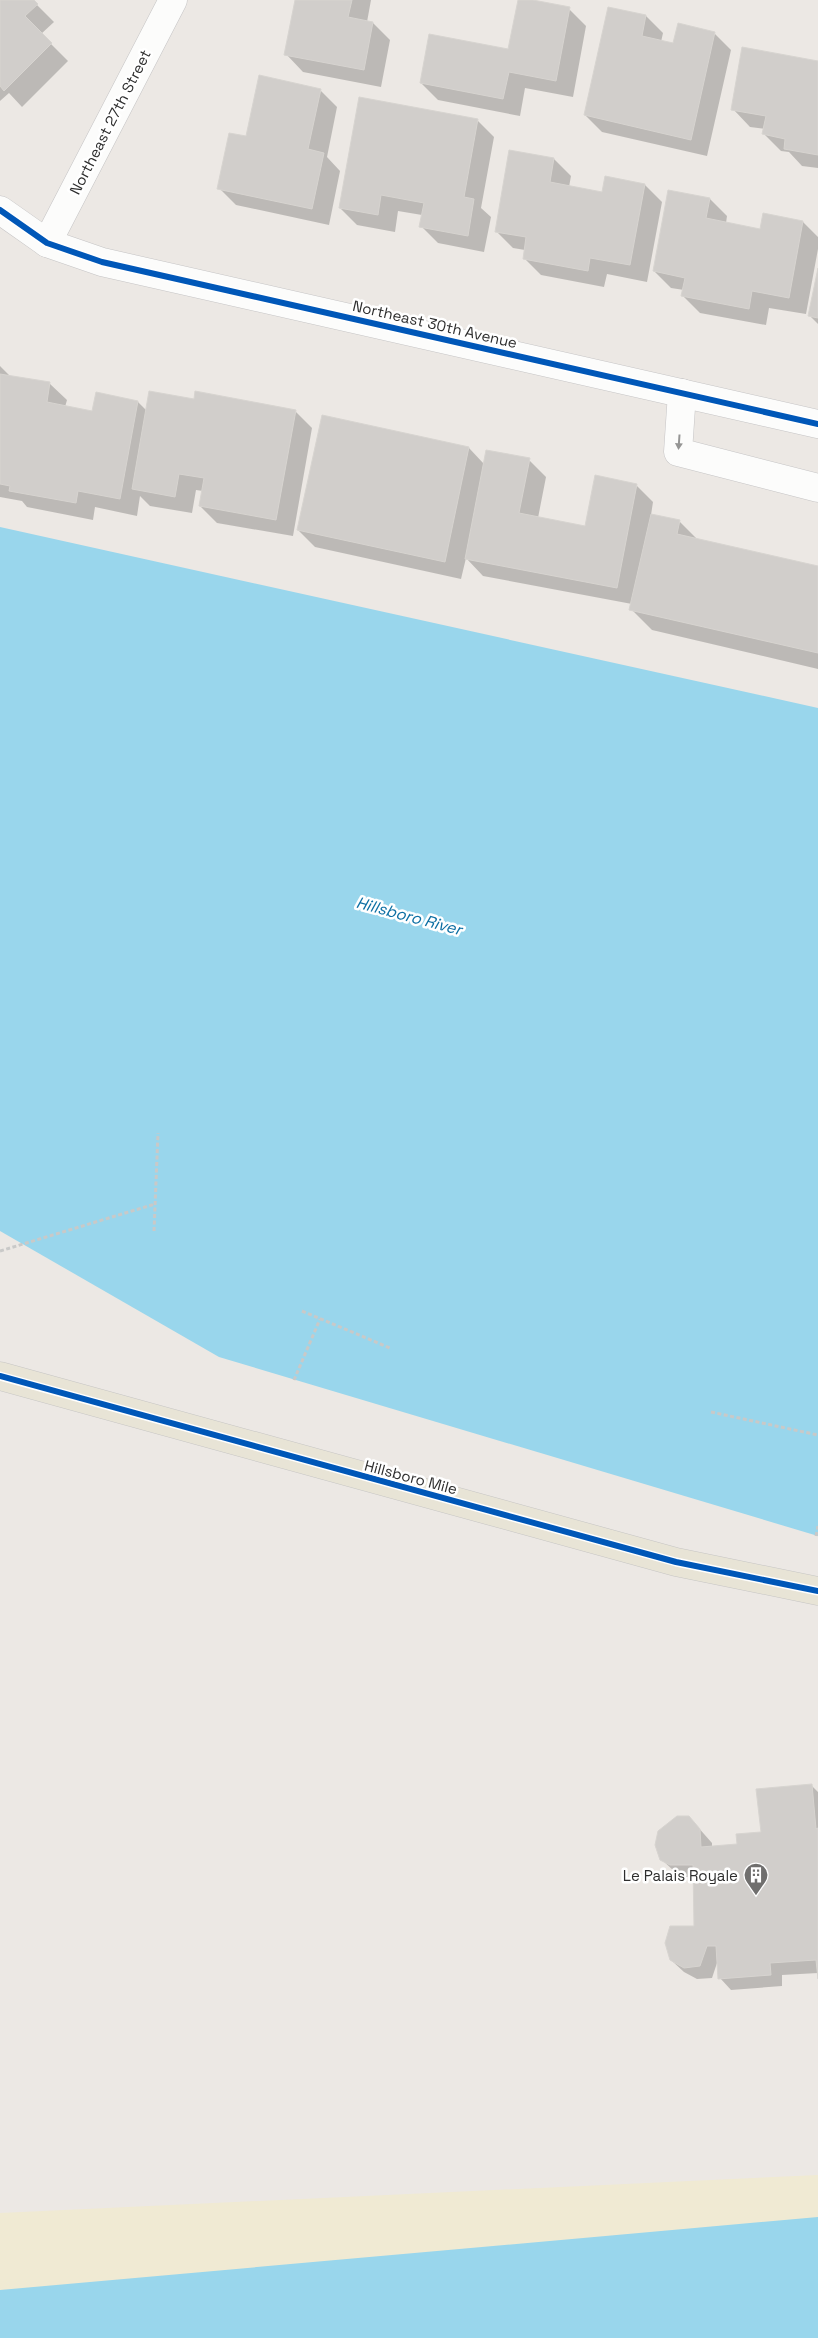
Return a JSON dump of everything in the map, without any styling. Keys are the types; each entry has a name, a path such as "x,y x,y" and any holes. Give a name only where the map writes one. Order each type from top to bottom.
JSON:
{"main road":[{"name":"Hillsboro Mile","path":"0,1376 676,1562 818,1591"}],"street":[{"name":"Northeast 27th Street","path":"47,243 173,0"},
{"name":"Northeast 30th Avenue","path":"0,210 47,243 102,262 818,424"},
{"path":"682,393 678,452 818,488"}],"path":[{"path":"154,1231 158,1133"},
{"path":"0,1251 155,1204"},
{"path":"302,1311 390,1348"},
{"path":"294,1380 320,1318"},
{"path":"711,1412 818,1435"},
{"path":"816,1536 818,1526"}],"sand":[{"path":"818,2175 818,2338 0,2338 0,2213"}],"water":[{"name":"Hillsboro River","path":"0,527 818,708 818,1536 219,1357 0,1231"},
{"path":"818,2217 818,2338 0,2338 0,2290"}],"building":[{"path":"0,0 34,0 38,4 25,16 52,43 4,91 0,86"},
{"path":"295,0 352,0 348,17 373,22 364,70 284,55"},
{"path":"518,0 533,0 570,7 556,81 509,72 503,99 420,83 429,34 508,49"},
{"path":"608,7 646,15 642,36 673,43 678,23 715,32 691,140 584,115"},
{"path":"742,47 818,61 818,155 784,149 785,139 762,134 766,116 731,110"},
{"path":"259,75 321,89 308,149 324,153 312,209 217,189 229,133 246,136"},
{"path":"359,97 478,119 464,197 474,199 468,236 419,227 424,203 381,195 378,215 339,208"},
{"path":"509,150 554,158 550,182 602,192 605,176 645,184 630,265 590,258 588,271 523,259 526,237 495,232"},
{"path":"668,190 710,198 706,218 760,229 763,213 803,221 789,298 752,291 749,309 681,296 685,278 653,271"},
{"path":"818,268 818,318 808,316"},
{"path":"0,374 50,382 47,402 92,411 96,392 138,401 120,499 78,491 76,503 9,491 10,486 0,484"},
{"path":"149,391 194,399 195,391 296,410 276,520 199,506 204,478 179,474 175,497 132,489"},
{"path":"322,415 469,447 445,562 297,530"},
{"path":"486,450 530,458 519,513 585,526 595,475 637,484 617,588 465,559"},
{"path":"651,514 680,520 677,534 818,566 818,653 629,610"},
{"name":"Le Palais Royale","path":"812,1784 816,1829 818,1828 818,1979 816,1960 770,1963 771,1975 718,1979 716,1946 707,1946 700,1966 684,1968 670,1960 665,1943 670,1926 694,1926 693,1865 670,1865 660,1860 655,1845 658,1831 677,1816 689,1816 700,1829 701,1847 737,1844 736,1834 761,1832 756,1789"}],"cycle path":[{"path":"0,210 47,243 102,262 818,424"},
{"path":"0,1376 676,1562 818,1591"}],"place":[{"name":"Le Palais Royale","path":"756,1896"}]}
